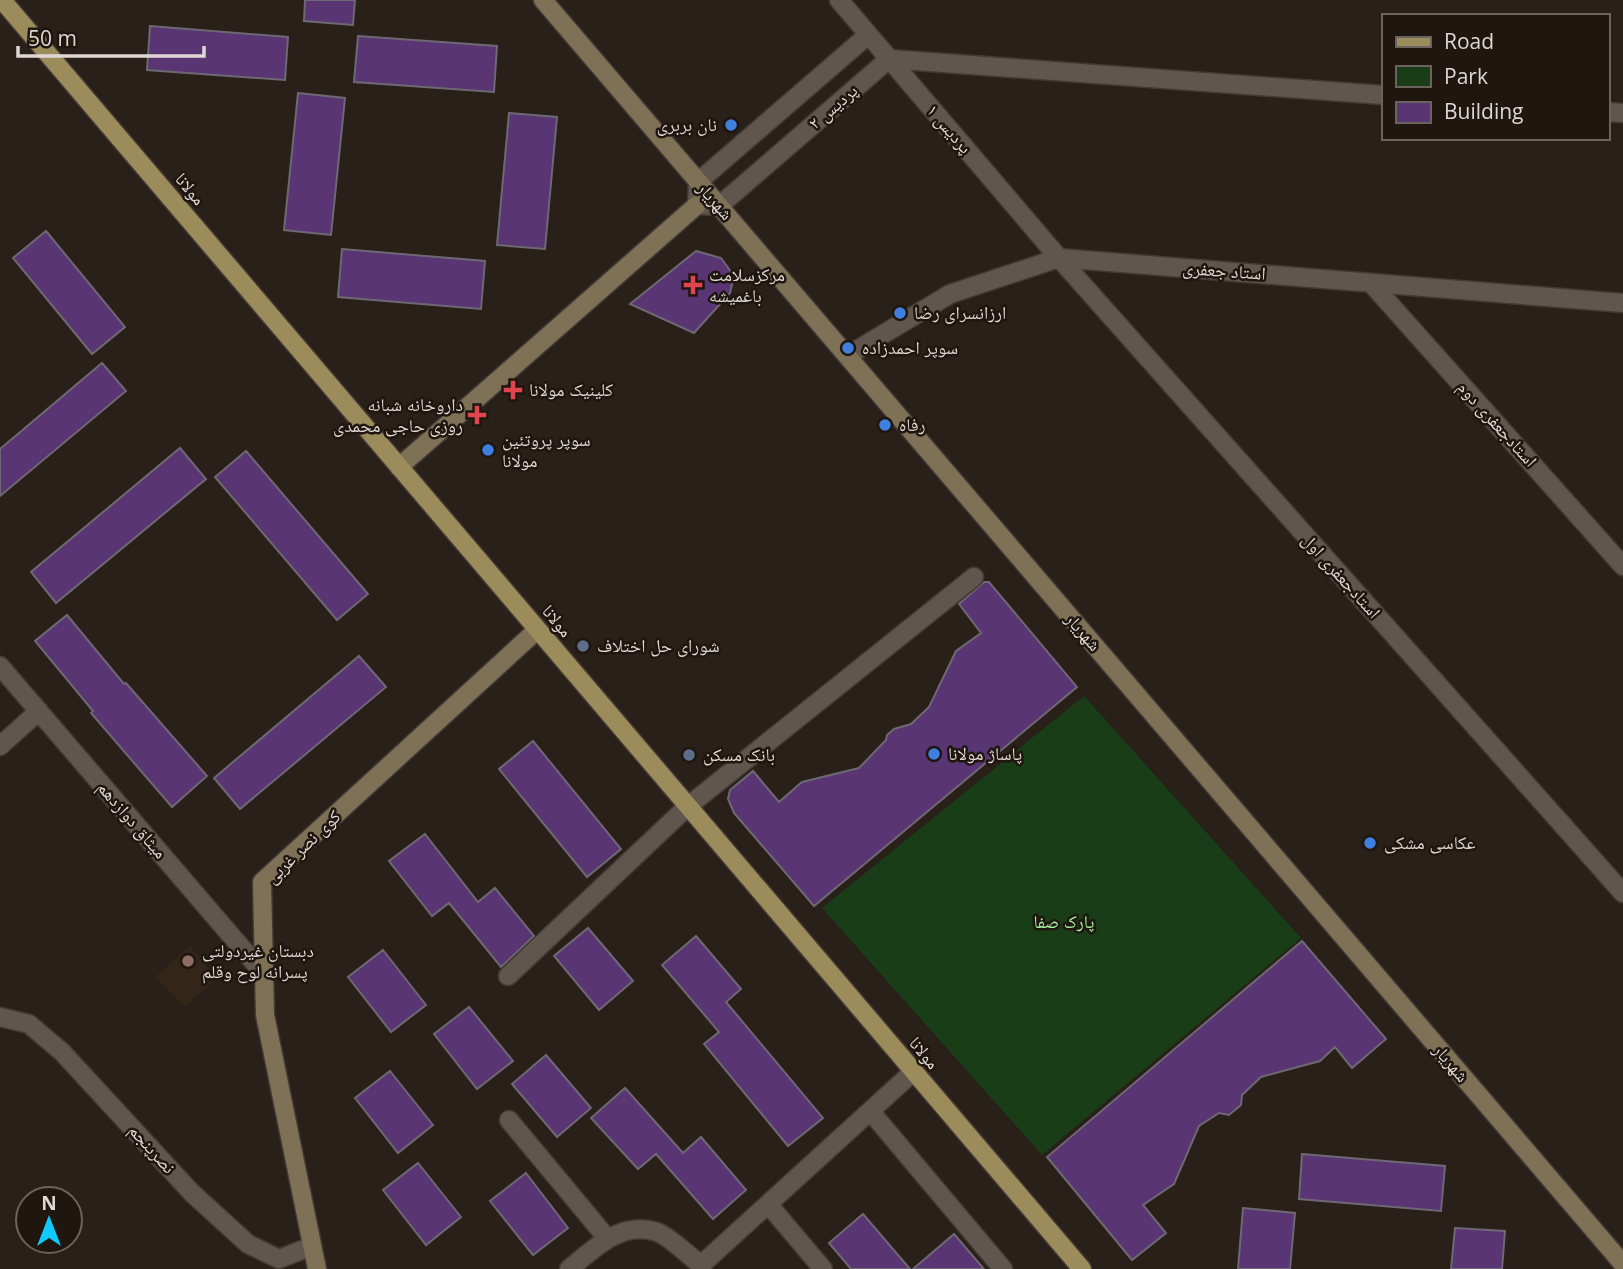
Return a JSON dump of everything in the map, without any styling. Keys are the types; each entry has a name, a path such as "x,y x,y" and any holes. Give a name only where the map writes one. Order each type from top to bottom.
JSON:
{"main road":[{"name":"مولانا","path":"2,0 1082,1269"},
{"name":"شهریار","path":"543,0 1623,1264"},
{"path":"399,467 697,205"},
{"name":"کوی نصر غربی","path":"317,1269 265,1015 262,882 537,630"}],"street":[{"name":"پردیس ۱","path":"839,0 1059,258"},
{"path":"719,206 697,205 698,182 868,35"},
{"path":"889,58 1382,96"},
{"name":"پردیس ۲","path":"719,206 889,58"},
{"name":"استاد جعفری","path":"847,356 950,294 1059,258 1623,303"},
{"name":"استادجعفری اول","path":"1059,258 1623,893"},
{"name":"استادجعفری دوم","path":"1371,282 1623,566"},
{"path":"508,976 687,807 974,577"},
{"name":"میثاق دوازدهم","path":"0,666 264,974"},
{"path":"0,746 39,711"},
{"name":"نصرپنجم","path":"0,1017 29,1024 62,1052 191,1193 248,1244 279,1259 312,1246"},
{"path":"569,1269 607,1238 630,1230 658,1232 702,1267 913,1072"},
{"path":"871,1112 1003,1269"},
{"path":"509,1120 607,1238"},
{"path":"768,1204 823,1269"}],"shaded area":[{"name":"دبستان غیردولتی پسرانه لوح وقلم","path":"190,946 217,979 184,1007 155,977"}],"green space":[{"name":"پارک صفا","path":"1084,696 1301,938 1042,1155 822,908"}],"building":[{"path":"305,0 355,0 353,25 304,21"},
{"path":"150,26 288,37 285,80 147,70"},
{"path":"358,36 497,46 494,92 354,82"},
{"path":"298,93 345,98 331,235 284,230"},
{"path":"509,113 557,117 545,249 497,245"},
{"path":"46,231 125,327 92,354 13,258"},
{"path":"342,249 485,261 481,309 338,297"},
{"name":"مرکزسلامت باغمیشه","path":"696,251 721,258 734,276 730,293 694,333 630,304"},
{"path":"102,363 126,391 0,496 0,449"},
{"path":"180,448 206,479 56,603 31,572"},
{"path":"246,451 368,594 337,620 215,477"},
{"name":"پاساژ مولانا","path":"984,582 989,582 1077,687 814,906 734,813 728,799 730,790 753,771 779,802 802,782 859,768 886,740 887,735 894,729 911,724 929,707 956,651 981,633 959,604"},
{"path":"67,615 124,684 126,683 207,776 172,807 91,713 93,711 35,641"},
{"path":"359,656 386,687 240,809 214,778"},
{"path":"533,741 621,849 587,877 499,769"},
{"path":"425,834 478,902 495,888 534,936 501,967 449,903 432,916 389,861"},
{"path":"588,928 633,981 599,1010 554,956"},
{"path":"696,936 741,989 726,1002 823,1118 788,1146 704,1044 719,1032 662,965"},
{"path":"1302,941 1386,1039 1352,1068 1335,1047 1320,1061 1261,1077 1242,1095 1241,1105 1229,1115 1219,1113 1199,1126 1174,1184 1143,1205 1166,1233 1132,1260 1047,1157"},
{"path":"383,950 426,1005 391,1032 348,977"},
{"path":"469,1007 513,1061 477,1089 434,1034"},
{"path":"546,1055 591,1108 557,1137 512,1084"},
{"path":"390,1071 433,1125 398,1153 355,1098"},
{"path":"625,1088 683,1153 701,1137 746,1190 713,1219 656,1154 638,1169 591,1118"},
{"path":"1302,1154 1445,1166 1441,1211 1299,1199"},
{"path":"418,1163 461,1217 426,1245 383,1190"},
{"path":"526,1173 568,1228 533,1255 490,1201"},
{"path":"1243,1208 1295,1213 1290,1269 1238,1269"},
{"path":"863,1214 910,1269 851,1269 829,1243"},
{"path":"1455,1228 1505,1231 1502,1269 1451,1269"},
{"path":"954,1234 984,1269 913,1269"}],"place":[{"name":"نان بربری","path":"731,125"},
{"name":"مرکزسلامت باغمیشه","path":"693,285"},
{"name":"ارزانسرای رضا","path":"900,313"},
{"name":"سوپر احمدزاده","path":"848,348"},
{"name":"کلینیک مولانا","path":"513,390"},
{"name":"داروخانه شبانه روزی حاجی محمدی","path":"477,415"},
{"name":"رفاه","path":"885,425"},
{"name":"سوپر پروتئین مولانا","path":"488,450"},
{"name":"شورای حل اختلاف","path":"583,646"},
{"name":"پاساژ مولانا","path":"934,754"},
{"name":"بانک مسکن","path":"689,755"},
{"name":"عکاسی مشکی","path":"1370,843"},
{"name":"دبستان غیردولتی پسرانه لوح وقلم","path":"188,961"}]}
